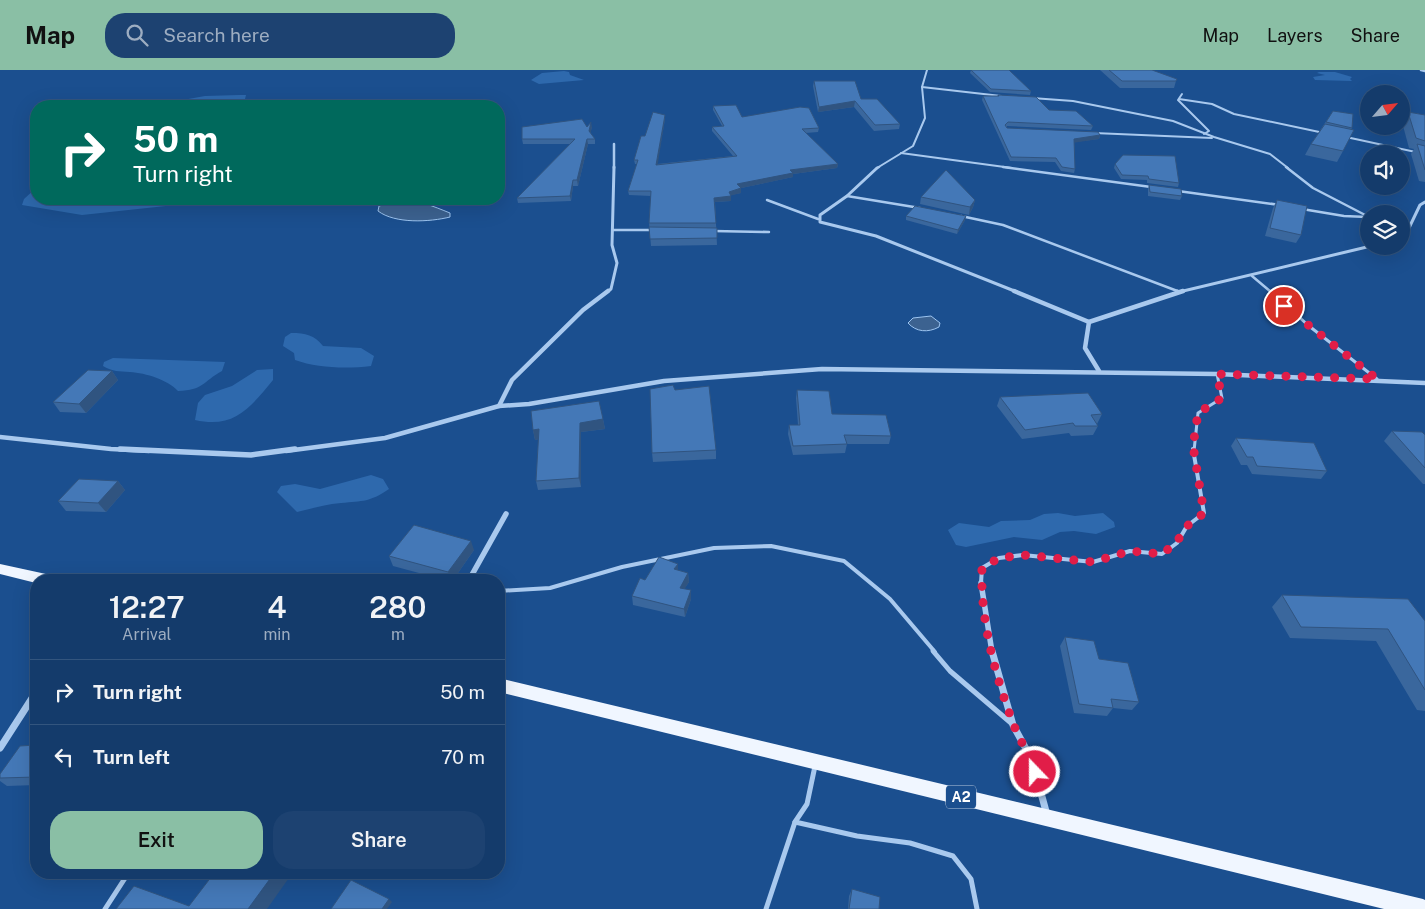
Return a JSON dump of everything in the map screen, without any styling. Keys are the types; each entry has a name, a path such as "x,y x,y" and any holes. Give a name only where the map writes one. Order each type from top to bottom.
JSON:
{"main road":[{"path":"0,569 30,576"},
{"name":"A2","path":"505,687 1423,909"}],"street":[{"path":"1421,70 1425,71"},
{"path":"499,406 512,380 584,310 611,289 617,263 612,245 614,144"},
{"path":"877,168 847,196 820,215 818,218 820,222 882,239 1089,322 1198,286 1252,276 1282,266 1360,248"},
{"path":"1410,226 1420,205 1425,202"},
{"path":"1089,322 1084,348 1099,371"},
{"path":"0,437 111,449 251,455 386,438 499,406 529,404 664,382 805,370 1099,371 1377,379 1425,383"},
{"path":"472,574 506,514"},
{"path":"981,583 990,643 1013,725 1032,760 1048,819"},
{"path":"0,748 30,701"}],"lane":[{"path":"877,168 913,146 924,118 922,87 928,70"},
{"path":"922,87 1007,96"},
{"path":"1178,99 1182,94"},
{"path":"1026,98 1073,101 1173,121 1214,138 1270,154 1313,188 1360,213"},
{"path":"1178,99 1212,104 1234,114 1327,133"},
{"path":"1178,99 1209,131 1204,134"},
{"path":"1086,133 1214,138"},
{"path":"1344,137 1425,154"},
{"path":"901,153 1153,188"},
{"path":"1172,190 1287,206"},
{"path":"847,196 922,208"},
{"path":"767,200 818,218"},
{"path":"1297,208 1344,216 1360,217"},
{"path":"955,215 1003,225 1180,292"},
{"path":"613,230 660,231"},
{"path":"707,231 769,232"},
{"path":"1252,276 1262,283 1272,296 1320,336 1377,379"},
{"path":"981,583 982,568 999,558 1023,555 1093,562 1130,551 1162,554 1176,543 1187,526 1204,513 1193,446 1198,413 1222,398 1217,374"},
{"path":"505,590 558,586 622,566 714,548 771,546 844,561 890,599 950,670 1013,725"},
{"path":"766,909 795,822 807,804 816,762"},
{"path":"795,822 857,836 910,844 953,856 971,879 977,909"},
{"path":"105,909 124,879"}],"shaded area":[{"path":"564,71 584,80 539,84 531,80 542,73"},
{"path":"1335,72 1352,77 1350,79 1352,81 1315,80 1313,77 1325,75 1317,73"},
{"path":"246,95 245,99 235,100 183,100 205,96"},
{"path":"30,194 30,205 175,205 82,215 22,205 24,199"},
{"path":"428,205 450,213 450,217 423,221 403,220 378,211 379,206"},
{"path":"931,316 940,323 939,327 922,331 908,323 913,318"},
{"path":"291,333 309,335 323,346 361,348 374,356 371,366 332,367 313,365 295,360 294,353 283,346 285,337"},
{"path":"113,358 225,362 222,371 202,385 193,389 178,391 169,384 150,376 113,370 103,366 104,362"},
{"path":"273,369 273,380 257,399 240,414 231,419 220,421 195,420 198,403 205,395 232,386 257,370"},
{"path":"371,475 383,479 389,489 371,499 361,501 330,504 297,512 277,492 281,486 295,484 320,489"},
{"path":"1058,513 1075,516 1103,513 1114,522 1115,527 1096,534 1074,531 1060,532 1042,540 1014,537 966,547 956,545 948,530 959,523 989,527 1001,521 1030,520 1044,514"}],"building":[{"path":"971,70 1009,70 1031,91 991,89"},
{"path":"1109,70 1152,70 1177,79 1176,81 1122,81"},
{"path":"814,81 855,81 861,99 877,99 900,124 875,125 855,101 819,107"},
{"path":"983,96 1036,97 1049,110 1076,111 1093,126 1008,122 1005,125 1007,128 1098,132 1100,135 1074,139 1075,169 1062,167 1056,158 1011,157"},
{"path":"736,105 742,117 800,107 809,108 819,128 802,129 838,164 790,170 793,173 737,184 741,188 729,192 731,196 714,198 716,223 649,223 651,191 628,191 638,160 634,160 641,136 645,136 653,112 665,115 656,165 737,156 712,127 724,126 713,106"},
{"path":"1333,111 1353,114 1352,128 1326,122"},
{"path":"1410,112 1425,115 1425,141 1416,138"},
{"path":"582,119 587,127 591,122 589,131 595,139 587,139 577,180 573,180 570,196 517,198 575,139 522,139 522,127"},
{"path":"1325,124 1354,130 1343,151 1311,144"},
{"path":"1417,144 1425,146 1425,170"},
{"path":"1123,155 1175,156 1179,183 1149,179 1148,176 1122,175 1115,164"},
{"path":"946,170 975,200 970,207 921,197"},
{"path":"1149,185 1181,189 1182,196 1150,192"},
{"path":"1277,200 1307,206 1301,235 1270,228"},
{"path":"915,206 966,216 958,230 906,216"},
{"path":"649,227 717,228 717,238 650,239"},
{"path":"88,370 112,371 79,404 53,402"},
{"path":"673,385 675,390 709,386 716,450 652,453 650,389"},
{"path":"797,390 829,391 832,414 886,415 891,436 844,435 847,444 793,446 789,425 800,425"},
{"path":"1088,393 1102,414 1091,415 1098,426 1075,426 1073,423 1025,430 1000,397"},
{"path":"599,401 603,419 580,423 579,478 536,481 539,429 533,430 531,411"},
{"path":"1392,431 1422,432 1425,435 1425,468"},
{"path":"1236,438 1314,443 1327,471 1257,466 1253,457 1247,457"},
{"path":"79,479 118,481 98,503 58,501"},
{"path":"414,525 471,541 448,572 389,556"},
{"path":"659,557 678,564 674,569 688,573 680,588 691,590 684,609 632,596 640,578 645,580"},
{"path":"1282,595 1408,599 1425,621 1425,690 1388,629 1301,627"},
{"path":"1065,637 1094,641 1099,659 1128,663 1139,702 1111,699 1113,708 1079,704"},
{"path":"30,745 30,777 0,778 0,774 20,746"},
{"path":"210,879 270,879 248,909 116,909 134,886 189,906"},
{"path":"351,880 389,899 382,909 331,909"},
{"path":"852,889 880,897 879,909 849,909"}],"route":[{"path":"1035,772 1032,760 1013,725 990,643 981,583 982,568 999,558 1023,555 1093,562 1130,551 1162,554 1176,543 1187,526 1204,513 1193,446 1198,413 1222,398 1217,374 1377,379 1284,306"}]}
